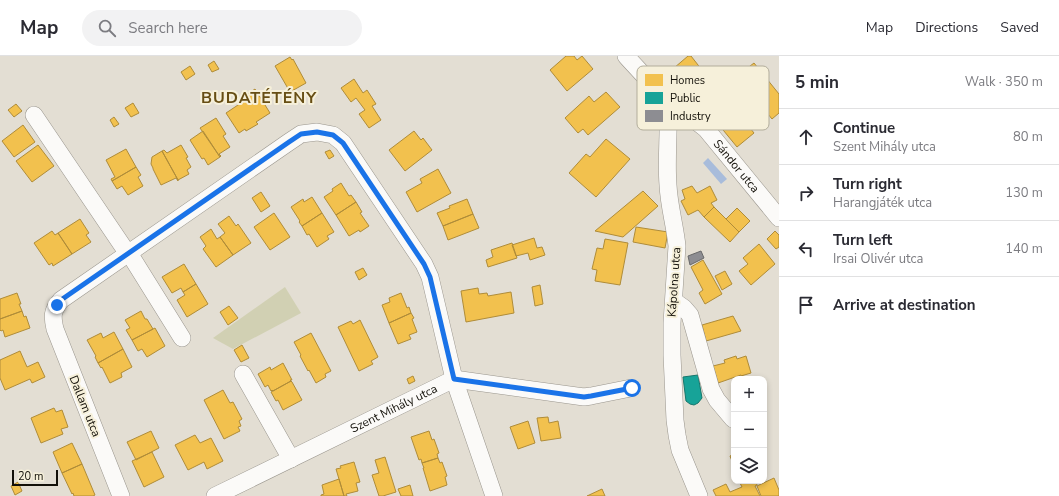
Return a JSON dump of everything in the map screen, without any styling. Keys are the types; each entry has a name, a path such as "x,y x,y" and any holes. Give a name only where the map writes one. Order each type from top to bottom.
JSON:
{"street":[{"name":"Kápolna utca","path":"626,56 637,68"},
{"path":"34,115 128,253 182,338"},
{"name":"Kápolna utca","path":"668,130 669,200 677,246 672,323 672,354 677,435 680,450 699,496"},
{"name":"Sándor utca","path":"707,130 779,218"},
{"path":"128,253 301,134 317,132 333,135 343,143 424,264 430,277 454,379 494,496"},
{"name":"Dallam utca","path":"121,496 55,329 52,316 61,300 128,253"},
{"path":"674,301 684,308 690,315 711,389 717,400 731,417"},
{"path":"243,374 291,459"},
{"path":"454,379 584,397 632,388"},
{"name":"Szent Mihály utca","path":"215,496 454,379"}],"green space":[{"path":"285,287 301,313 233,349 213,338"}],"water":[{"path":"708,158 727,179 721,184 703,163"}],"building: Homes":[{"path":"566,56 574,56 577,60 582,56 593,69 567,91 550,70"},
{"path":"688,56 691,56 699,66 676,66"},
{"path":"290,57 292,60 293,59 306,83 290,92 275,66"},
{"path":"214,61 219,69 212,72 208,65"},
{"path":"190,66 195,74 186,80 181,72"},
{"path":"354,79 363,93 367,90 376,104 372,106 381,120 369,128 359,114 365,110 356,98 351,102 341,88"},
{"path":"769,82 779,94 779,113 772,119 769,115"},
{"path":"255,89 270,113 256,122 258,124 239,133 226,113 241,103 239,100"},
{"path":"606,92 620,107 588,135 583,129 578,133 565,118 589,96 594,102"},
{"path":"133,103 139,113 131,117 125,108"},
{"path":"16,104 22,111 14,117 8,110"},
{"path":"114,117 119,124 114,127 110,120"},
{"path":"216,118 226,134 223,136 230,147 219,154 221,156 220,157 200,128"},
{"path":"23,125 35,142 14,157 2,141"},
{"path":"723,130 752,130 754,133 737,147"},
{"path":"203,131 220,157 208,165 204,158 202,159 190,140"},
{"path":"414,131 421,140 423,138 432,150 405,171 389,150"},
{"path":"606,139 630,159 596,197 569,173 586,154 590,157"},
{"path":"38,145 54,166 32,182 16,161"},
{"path":"181,145 188,157 186,158 191,167 187,170 189,174 178,180 162,151 164,150 167,153"},
{"path":"126,149 136,167 112,181 111,179 115,177 106,160"},
{"path":"330,150 334,156 329,159 325,152"},
{"path":"162,151 178,181 176,178 161,185 151,164 152,157"},
{"path":"136,167 141,175 138,177 143,186 128,195 122,186 117,189 112,181"},
{"path":"438,169 451,193 417,212 406,192 422,183 420,179"},
{"path":"341,183 349,196 351,195 356,202 336,215 324,197"},
{"path":"692,186 697,193 710,186 717,200 711,203 714,207 704,217 698,210 688,215 681,201 685,199 682,190"},
{"path":"643,191 658,206 623,237 595,231"},
{"path":"261,192 270,206 261,212 252,198"},
{"path":"312,197 322,213 302,226 291,207 303,199 304,202"},
{"path":"467,199 473,214 443,226 437,213 450,208 449,206"},
{"path":"356,202 362,212 360,213 369,226 360,232 359,230 349,236 336,215"},
{"path":"714,207 739,232 730,242 704,217"},
{"path":"737,208 750,221 739,232 726,219"},
{"path":"274,213 290,237 270,250 254,227"},
{"path":"322,213 334,232 327,236 329,239 317,247 302,226"},
{"path":"473,214 479,228 448,240 443,226"},
{"path":"229,216 236,226 238,224 251,243 233,255 220,237 225,233 218,224"},
{"path":"80,219 89,233 86,235 91,242 72,254 58,233"},
{"path":"636,227 668,232 665,248 633,242"},
{"path":"211,229 217,239 220,237 233,255 216,267 203,249 206,246 200,237"},
{"path":"52,231 55,235 58,233 72,254 53,266 52,263 49,265 34,243"},
{"path":"775,231 779,235 779,247 776,249 767,239"},
{"path":"534,238 537,248 542,247 545,255 530,260 528,253 516,256 512,245"},
{"path":"605,239 628,243 620,285 595,281 597,270 592,269 597,248 603,249"},
{"path":"512,243 517,258 488,267 486,260 493,257 491,250"},
{"path":"759,244 775,264 751,285 739,271 748,264 743,258"},
{"path":"703,260 722,294 705,304 699,293 703,290 691,267"},
{"path":"184,264 196,284 183,292 181,288 172,293 162,277"},
{"path":"363,268 367,275 359,280 355,272"},
{"path":"725,271 732,284 722,290 715,276"},
{"path":"196,284 208,304 187,317 177,300 185,295 183,292"},
{"path":"540,285 543,304 535,306 532,287"},
{"path":"478,288 479,294 487,293 488,296 511,292 514,313 466,322 461,291"},
{"path":"17,293 22,311 0,319 0,299"},
{"path":"401,293 407,308 409,307 411,313 389,323 382,305 390,302 389,298"},
{"path":"229,306 238,318 228,325 220,312"},
{"path":"22,311 24,317 26,316 30,328 5,337 3,330 0,330 0,319"},
{"path":"141,311 153,329 132,340 126,330 130,328 125,320"},
{"path":"411,313 414,318 412,319 417,332 409,335 411,339 398,344 389,323"},
{"path":"733,316 741,331 706,341 702,325"},
{"path":"360,320 378,357 371,361 373,364 359,371 338,327 351,321 353,324"},
{"path":"155,328 165,346 147,357 142,349 138,351 132,340"},
{"path":"114,332 123,349 98,363 95,357 96,356 87,340 101,333 103,338"},
{"path":"311,333 331,371 325,374 326,377 316,383 309,370 308,371 294,342"},
{"path":"242,345 249,358 241,362 234,350"},
{"path":"123,349 132,367 121,373 122,377 110,383 102,367 101,368 98,363"},
{"path":"20,351 27,367 38,362 45,377 32,383 30,379 5,390 0,378 0,360"},
{"path":"736,356 737,359 746,356 751,373 741,376 731,376 731,378 718,383 713,366 725,363 724,360"},
{"path":"283,363 292,380 271,391 268,385 265,387 258,374 270,367 271,370"},
{"path":"413,376 415,381 409,384 407,379"},
{"path":"291,381 302,400 283,410 278,400 276,401 271,392"},
{"path":"223,390 230,403 233,402 242,419 239,421 241,426 238,427 240,431 224,439 204,400"},
{"path":"54,408 56,412 62,410 68,427 61,429 63,434 41,443 31,418"},
{"path":"548,417 549,423 558,421 561,438 541,441 537,418"},
{"path":"528,421 535,443 518,449 510,427"},
{"path":"151,431 159,448 136,460 127,442"},
{"path":"429,431 432,440 434,439 439,453 437,454 438,458 422,463 421,459 419,460 411,437"},
{"path":"195,435 200,443 211,438 223,461 207,469 204,462 188,470 175,445"},
{"path":"72,443 82,464 62,473 53,452"},
{"path":"152,452 164,477 144,487 132,461"},
{"path":"385,457 396,492 379,496 372,475 379,473 375,460"},
{"path":"438,458 440,463 442,462 447,476 445,477 447,485 430,491 422,463"},
{"path":"354,462 360,482 356,483 358,491 346,494 347,496 344,496 336,469 341,468 340,466"},
{"path":"82,464 95,495 93,496 74,496 62,473"},
{"path":"774,478 779,490 779,496 761,496 757,486 767,484 767,481"},
{"path":"339,479 344,496 321,496 324,494 322,485"},
{"path":"18,482 22,491 15,495 11,486"},
{"path":"726,484 730,492 742,487 740,484 757,484 755,486 760,496 716,496 713,490"},
{"path":"410,485 413,496 401,496 398,489"},
{"path":"602,489 605,496 587,496"}],"building: Public":[{"path":"698,375 702,398 694,405 686,401 683,377"}],"building: Industry":[{"path":"701,251 704,258 690,265 688,256"}],"district":[{"name":"BUDATÉTÉNY","path":"259,98"}],"route":[{"path":"57,305 61,300 301,134 317,132 333,135 343,143 424,264 430,277 454,379 584,397 632,388"}]}
